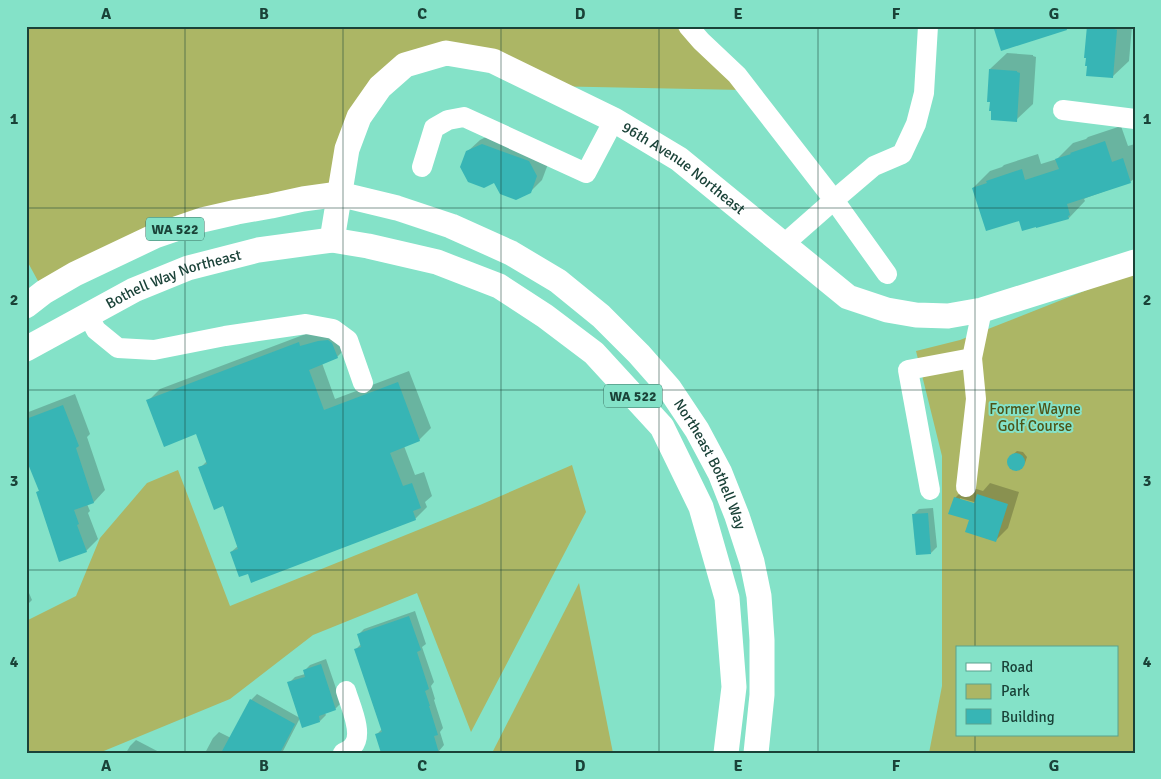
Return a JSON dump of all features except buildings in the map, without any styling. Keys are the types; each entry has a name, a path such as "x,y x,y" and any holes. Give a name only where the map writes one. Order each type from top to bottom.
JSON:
{"main road":[{"name":"96th Avenue Northeast","path":"332,240 346,149 359,117 380,87 405,65 446,53 493,61 614,120 679,159 848,297 887,310 916,315 948,316 982,310 1135,262"},
{"name":"WA 522","path":"26,306 44,292 75,274 154,236 202,220 237,212 303,198 339,194"},
{"name":"Northeast Bothell Way","path":"339,194 397,208 451,226 511,253 558,282 601,316 640,354 669,388 697,430 720,473 752,562 759,596 762,640 762,695 756,753"},
{"name":"Northeast Bothell Way","path":"332,240 368,246 437,262 499,286 545,316 594,353 662,427 701,507 727,598 734,686 726,753"},
{"name":"Bothell Way Northeast","path":"26,349 134,290 188,268 258,250 332,240"}],"street":[{"path":"688,26 737,75 834,200 887,274"},
{"path":"784,244 874,166 902,154 916,124 924,93 928,26"},
{"path":"1063,110 1135,119"},
{"path":"422,167 434,128 448,120 464,117 586,173 614,120"},
{"path":"966,487 976,399 972,358 982,310"},
{"path":"88,315 96,330 118,348 154,350 225,336 306,324 333,329 348,340 363,383"},
{"path":"930,490 908,370 972,358"},
{"path":"344,753 355,744 358,733 346,691"}],"green space":[{"path":"26,26 693,26 743,90 544,86 446,53 380,87 339,194 237,212 44,292 26,259"},
{"name":"Former Wayne Golf Course","path":"1135,271 1135,753 929,753 942,686 942,456 916,351 960,340"},
{"path":"572,465 586,512 471,732 417,593 313,635 230,699 99,753 26,753 26,621 76,596 100,538 147,483 178,470 230,606 480,505"},
{"path":"579,583 613,753 492,753"}]}
